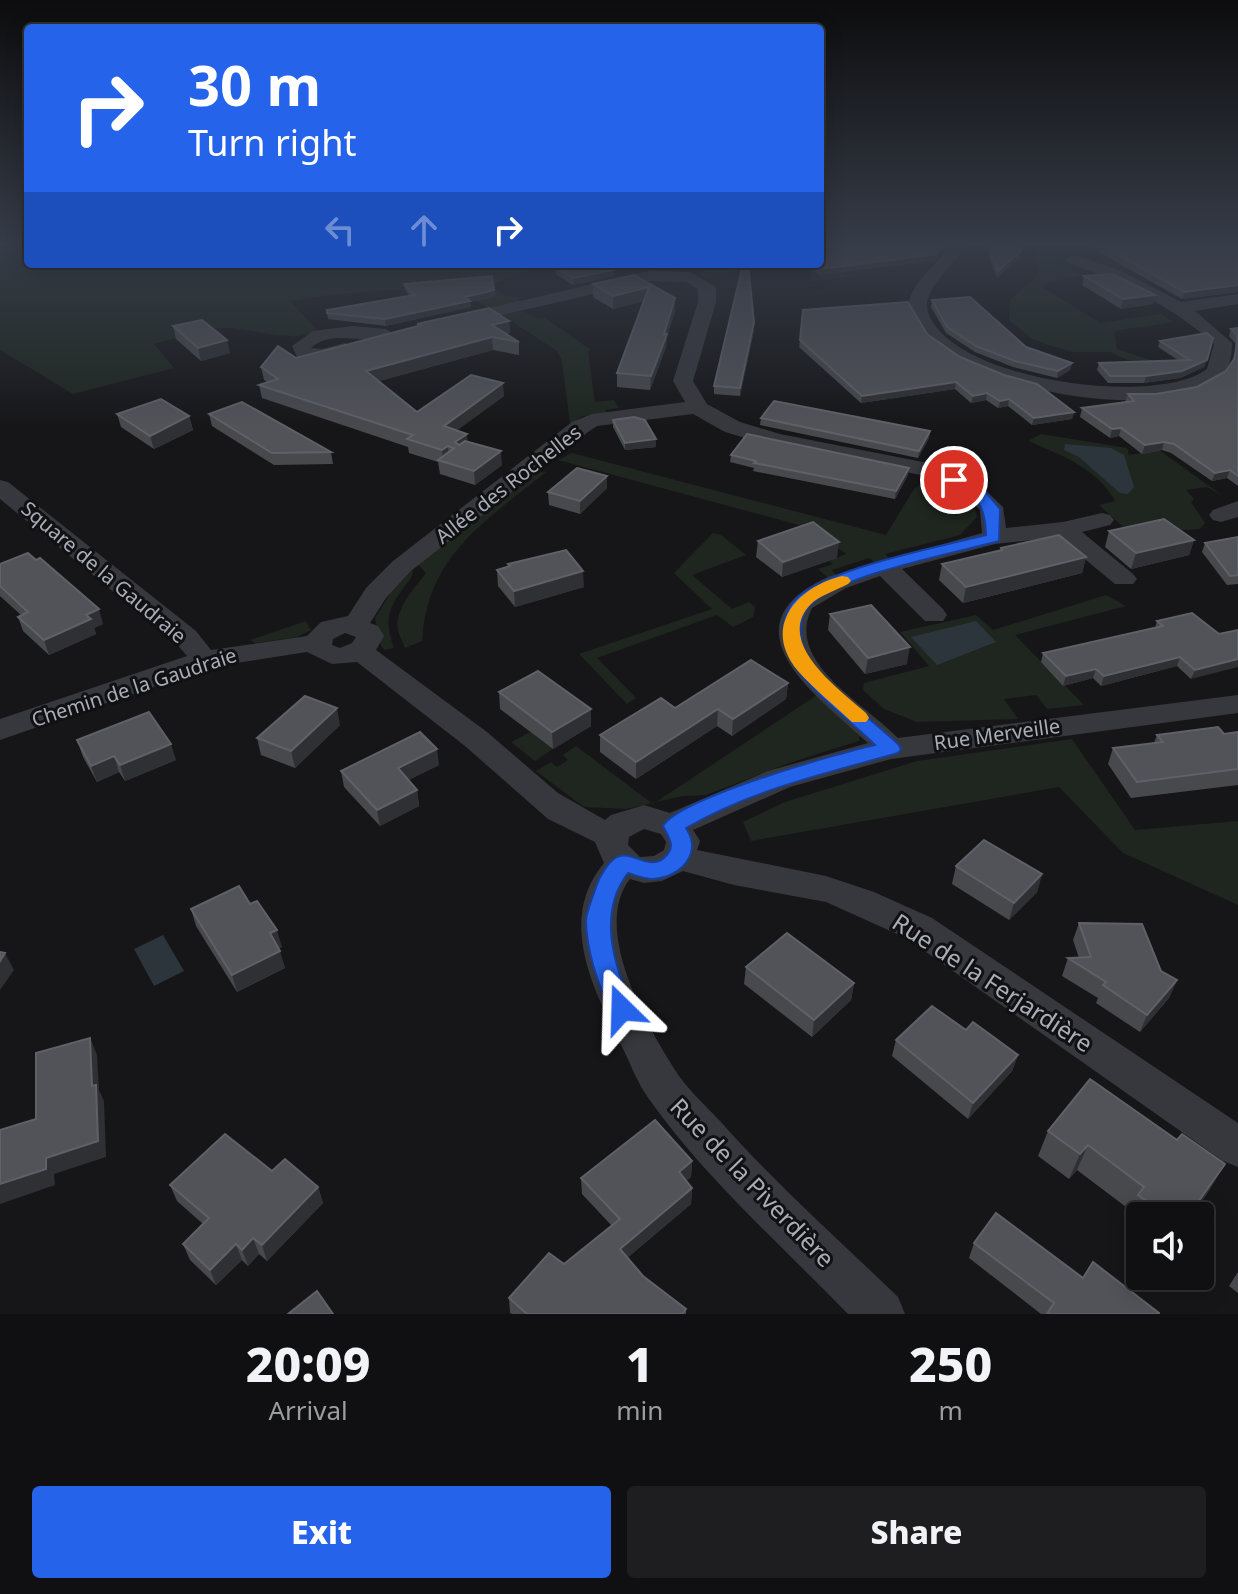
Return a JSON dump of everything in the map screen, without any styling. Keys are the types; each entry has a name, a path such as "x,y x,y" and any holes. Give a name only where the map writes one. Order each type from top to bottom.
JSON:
{"street":[{"path":"438,325 522,305"},
{"path":"706,305 683,381 686,394 696,407 727,426 922,469 954,480 978,493 993,509 994,537"},
{"path":"919,305 926,327 944,344 1001,373 1052,387 1110,395 1159,393 1211,376 1223,358 1223,343 1206,326 1172,305"},
{"path":"1177,308 1195,305"},
{"path":"386,335 412,330"},
{"name":"Allée des Rochelles","path":"358,638 375,594 402,566 580,427 592,420 696,407"},
{"name":"Square de la Gaudraie","path":"0,487 186,637 204,660"},
{"path":"891,749 804,666 792,642 793,618 804,600 829,585 885,566 994,537 1063,529 1102,520"},
{"path":"1063,529 1124,579"},
{"path":"885,566 934,615"},
{"name":"Chemin de la Gaudraie","path":"0,730 204,660 246,651 317,643 323,632 330,628 358,638"},
{"path":"358,638 493,753 547,805 650,871 672,864 676,842 655,818 634,818 617,828 617,849"},
{"name":"Rue Merveille","path":"676,842 773,780 844,758 891,749 1238,704"},
{"name":"Rue de la Ferjardière","path":"676,842 705,867 827,890 873,905 919,928 1238,1147"},
{"name":"Rue de la Piverdière","path":"617,849 597,920 609,983 662,1085 726,1159 881,1314"}],"shaded area":[{"path":"0,305 294,305 319,332 296,336 230,328 202,331 154,344 174,368 73,394 0,350"},
{"path":"484,305 507,305 491,309"},
{"path":"1010,305 1072,305 1100,323 1161,314 1173,322 1114,331 1117,349 1178,369 1161,375 1110,352 1073,352 1045,344 1031,338 1009,320"},
{"path":"523,311 538,319 545,318 591,350 588,352 595,402 614,400 619,408 605,410 607,414 583,416 570,424 562,361 557,351 502,315"},
{"path":"1041,434 1127,448 1129,455 1159,450 1223,496 1207,487 1186,490 1194,499 1191,502 1205,523 1200,529 1130,533 1099,505 1115,501 1098,480 1077,464 1028,441"},
{"path":"1065,444 1111,448 1124,455 1134,487 1128,494 1120,493 1079,457 1064,450"},
{"path":"572,453 886,535 914,489 927,479 958,490 970,501 977,517 960,535 885,554 890,559 875,563 869,558 832,570 837,576 829,579 818,569 833,564 829,561 846,554 810,528 558,460"},
{"path":"546,472 463,543 435,585 426,611 422,641 405,648 398,622 406,599 426,573 417,563 533,473"},
{"path":"713,533 721,535 746,555 692,575 732,609 749,602 755,607 753,617 733,627 717,615 597,658 636,698 627,704 579,654 712,609 674,573"},
{"path":"411,571 411,578 390,610 389,627 394,648 385,650 381,646 375,618 390,594"},
{"path":"1106,595 1126,606 1015,635 1084,705 1047,709 1036,695 1004,699 1018,719 917,722 884,709 863,690 864,683 929,666 900,632 976,615 993,630"},
{"path":"306,621 311,630 297,637 255,643 250,640"},
{"path":"976,621 996,642 937,665 911,637"},
{"path":"820,693 860,733 859,741 789,763 706,795 656,802"},
{"path":"530,732 553,749 535,761 511,742"},
{"path":"1072,739 1135,830 1238,821 1238,905 1123,853 1059,787 751,841 743,822 785,802 917,761"},
{"path":"576,746 652,803 626,809 584,807 536,771 551,762 557,767 568,760 563,755"},
{"path":"163,935 184,971 154,986 134,949"}],"building":[{"path":"354,305 450,305 385,319 327,313 327,310"},
{"path":"642,305 673,305 664,334 667,334 651,376 617,373"},
{"path":"733,305 752,305 754,322 740,388 714,386"},
{"path":"910,305 927,334 960,357 1004,375 1037,384 1074,412 1034,418 1009,399 1000,401 987,393 973,396 956,382 862,396 800,340 803,310"},
{"path":"935,305 979,305 1026,347 1072,363 1058,371 1015,361 976,346 947,327"},
{"path":"489,308 509,321 492,325 519,342 492,337 366,371 417,412 471,375 503,383 444,426 467,434 455,442 459,445 465,441 501,451 474,471 438,460 454,448 448,446 442,450 407,439 413,435 259,385 278,379 261,367 278,346 296,358 422,325 417,324"},
{"path":"202,320 227,340 198,348 173,326"},
{"path":"1238,328 1238,476 1230,470 1215,473 1174,444 1145,445 1121,428 1112,429 1082,408 1134,401 1128,394 1156,394 1197,387 1226,371 1234,359 1237,345 1237,335 1231,329"},
{"path":"1207,333 1213,338 1207,360 1182,371 1146,376 1110,376 1099,363 1190,360 1160,341"},
{"path":"161,399 189,416 150,436 117,414"},
{"path":"774,401 930,431 919,451 761,418"},
{"path":"242,402 331,452 272,453 209,414"},
{"path":"634,417 645,420 656,439 625,443 613,420"},
{"path":"747,434 909,468 896,491 754,463 756,461 731,455"},
{"path":"577,468 607,476 580,501 548,492"},
{"path":"1164,519 1194,540 1136,553 1109,531"},
{"path":"813,522 839,542 783,562 758,541"},
{"path":"1059,535 1086,557 966,587 942,564 1001,548"},
{"path":"1238,537 1238,575 1230,576 1205,543"},
{"path":"566,550 583,571 514,591 497,570 510,566 508,564"},
{"path":"28,553 36,560 40,558 99,609 86,615 91,619 44,640 18,617 28,612 0,586 0,564"},
{"path":"871,605 910,647 868,658 830,614"},
{"path":"1192,613 1219,634 1238,630 1238,659 1195,670 1180,657 1104,676 1096,669 1066,676 1043,653 1163,626 1157,621"},
{"path":"751,660 788,683 733,719 718,709 636,762 600,735 661,698 675,708"},
{"path":"538,671 591,709 552,732 499,692"},
{"path":"305,696 337,708 291,751 257,738"},
{"path":"149,712 171,744 120,765 114,756 91,766 77,740"},
{"path":"1218,727 1224,734 1238,732 1238,769 1137,782 1113,748 1163,742 1157,735"},
{"path":"420,732 437,749 398,768 417,790 377,810 341,771"},
{"path":"984,840 1042,874 1014,903 956,866"},
{"path":"239,886 250,904 257,901 277,930 270,933 280,951 232,975 191,909"},
{"path":"1079,923 1142,924 1161,971 1177,980 1147,1015 1103,985 1106,982 1068,958 1091,957"},
{"path":"787,933 854,983 814,1020 746,967"},
{"path":"932,1006 966,1030 973,1022 1018,1055 973,1103 896,1040"},
{"path":"90,1038 98,1141 46,1158 46,1169 0,1184 0,1130 36,1119 36,1053"},
{"path":"1090,1079 1177,1140 1182,1134 1225,1164 1198,1202 1148,1202 1138,1195 1144,1187 1088,1145 1080,1154 1048,1131"},
{"path":"655,1120 692,1161 679,1172 692,1188 620,1249 643,1276 686,1309 682,1314 527,1314 509,1298 549,1253 564,1264 620,1219 581,1178"},
{"path":"225,1134 272,1171 285,1159 318,1187 262,1245 253,1238 242,1250 236,1244 210,1270 183,1244 209,1218 170,1185"},
{"path":"996,1213 1083,1278 1093,1262 1159,1314 1047,1314 1054,1303 974,1243"},
{"path":"317,1291 333,1314 288,1314"}],"slow traffic":[{"path":"842,581 804,600 793,618 792,642 804,666 859,718"}],"route":[{"path":"622,1009 609,983 597,920 609,881 623,864 650,871 662,869 672,864 683,849 680,833 673,826 693,815 773,780 844,758 891,749 804,666 792,642 793,618 804,600 829,585 885,566 994,537 993,509 978,493 954,480"}]}
